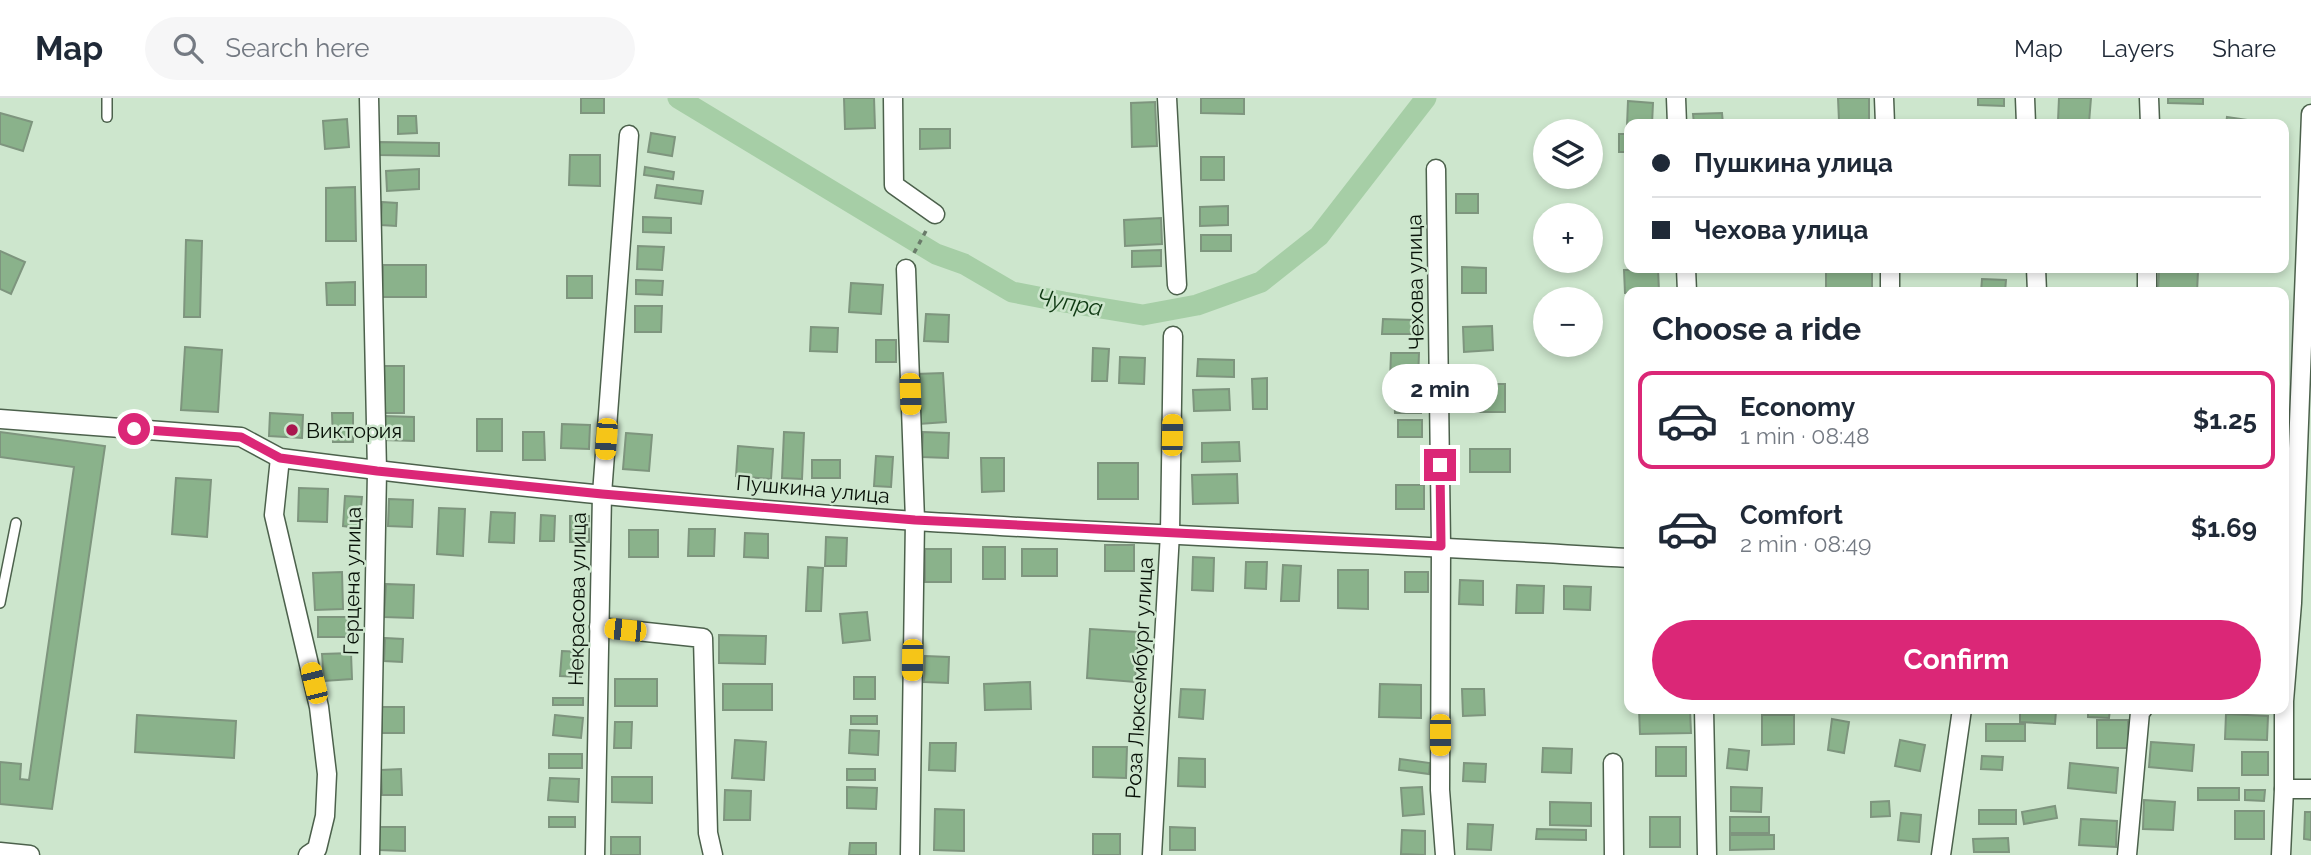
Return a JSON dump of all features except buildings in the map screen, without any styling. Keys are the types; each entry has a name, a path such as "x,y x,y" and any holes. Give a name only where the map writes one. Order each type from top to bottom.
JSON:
{"street":[{"name":"Герцена улица","path":"369,98 377,471 370,855"},
{"path":"893,98 894,185 935,214"},
{"path":"1167,98 1177,285"},
{"path":"1676,98 1678,119"},
{"path":"1884,98 1885,119"},
{"path":"2025,98 2026,119"},
{"path":"2149,98 2150,119"},
{"path":"2289,582 2311,114"},
{"name":"Некрасова улица","path":"595,855 602,494 629,135"},
{"name":"Чехова улица","path":"1436,169 1441,546 1440,790 1444,855"},
{"path":"906,269 915,520 909,855"},
{"name":"Роза Люксембург улица","path":"1152,855 1170,533 1173,336"},
{"name":"Пушкина улица","path":"0,419 241,437 280,458 377,471 602,494 915,520 1624,558"},
{"path":"280,458 274,515 319,707 327,774 325,816 317,849 307,855"},
{"path":"2289,603 2311,605"},
{"path":"599,627 704,638 708,833 713,855"},
{"path":"1704,714 1706,855"},
{"path":"1941,855 1961,714"},
{"path":"2127,855 2140,714"},
{"path":"2281,855 2284,714"},
{"path":"1613,763 1614,855"},
{"path":"2284,789 2311,789"},
{"path":"0,852 30,855"}],"lane":[{"path":"107,98 107,117"},
{"path":"0,603 16,523"}],"path":[{"path":"906,269 935,214"}],"waterway":[{"name":"Чупра","path":"678,98 936,254 964,264 1012,292 1143,315 1197,305 1261,282 1319,236 1426,98"}],"place":[{"name":"Виктория","path":"292,430"}],"route":[{"path":"134,429 241,437 280,458 377,471 602,494 915,520 1441,546 1440,465"}]}
